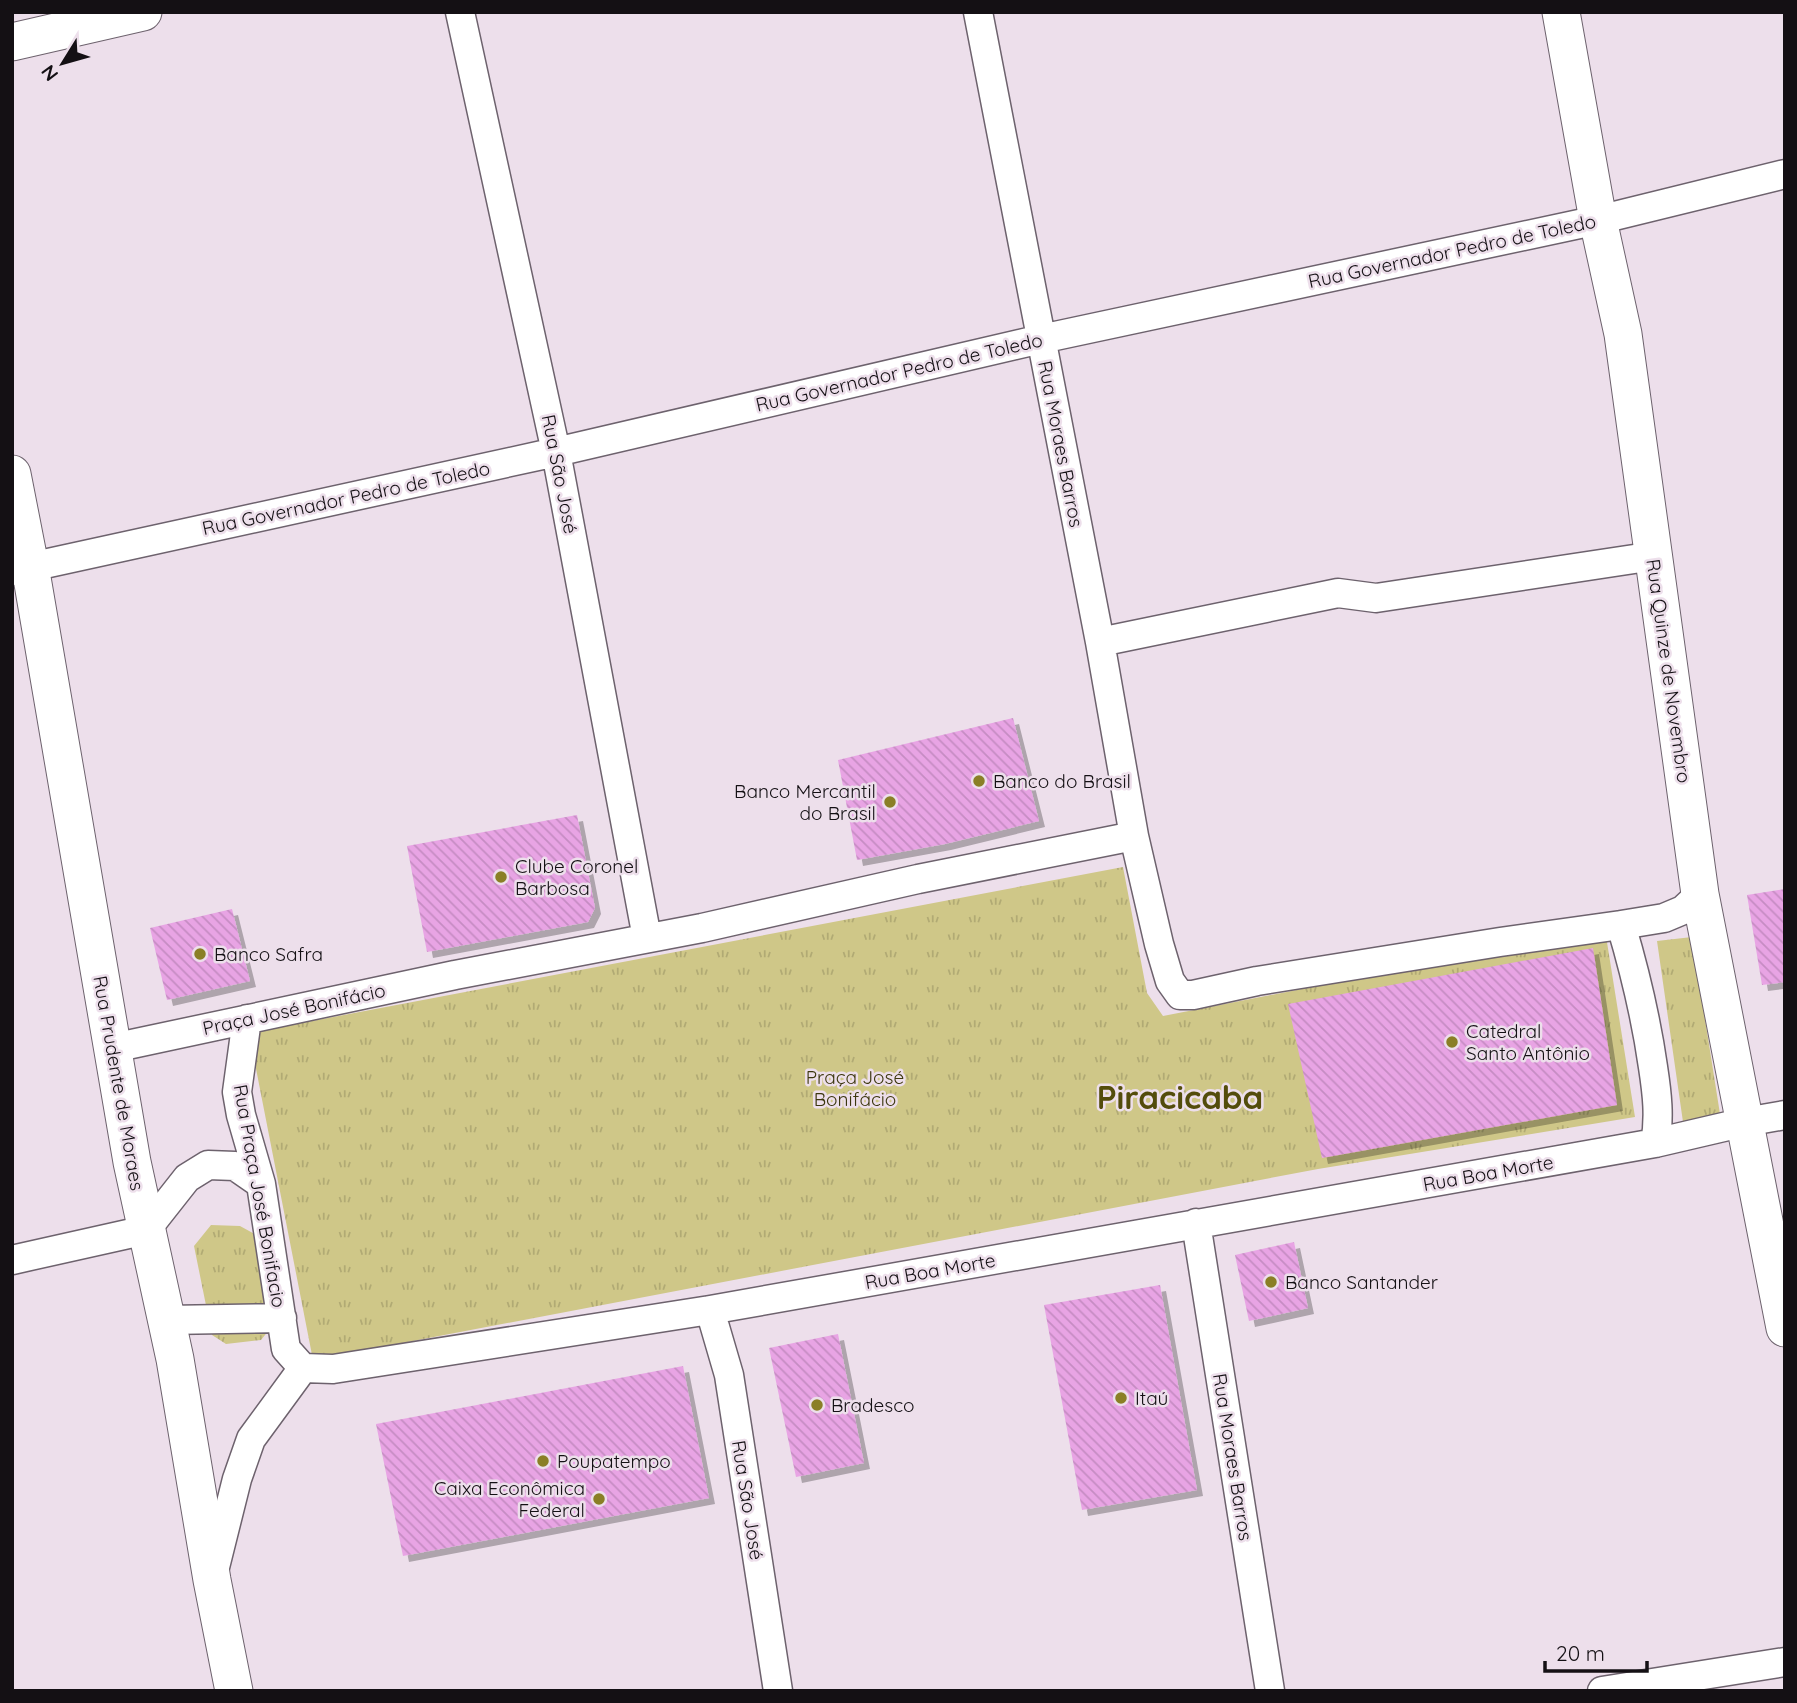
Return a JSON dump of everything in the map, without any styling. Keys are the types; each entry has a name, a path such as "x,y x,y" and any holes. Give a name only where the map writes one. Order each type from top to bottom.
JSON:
{"street":[{"path":"12,42 143,12"},
{"name":"Rua São José","path":"460,12 556,452 647,938"},
{"name":"Rua Moraes Barros","path":"978,12 1100,642 1134,836 1170,981 1180,995 1193,995 1257,981 1621,925"},
{"name":"Rua Quinze de Novembro","path":"1562,12 1598,220 1623,334 1700,894 1785,1328"},
{"name":"Rua Governador Pedro de Toledo","path":"21,569 556,452 1041,339 1598,220 1785,174"},
{"name":"Rua Prudente de Moraes","path":"12,474 21,569 146,1230 176,1359 212,1580 234,1691"},
{"path":"1100,642 1338,593 1376,598 1654,556"},
{"name":"Praça José Bonifácio","path":"113,1048 442,977 647,938 918,879 1134,836"},
{"path":"1655,1143 1659,1126 1656,1087 1644,1008 1621,925 1664,918 1683,910 1700,894"},
{"name":"Rua Praça José Bonifacio","path":"247,1019 237,1092 261,1184 286,1349 303,1368"},
{"name":"Rua Boa Morte","path":"303,1368 333,1369 710,1310 1655,1143 1785,1115"},
{"path":"12,1261 146,1230 187,1178 208,1165 236,1166 261,1184"},
{"name":"Rua Moraes Barros","path":"1196,1223 1270,1691"},
{"name":"Rua São José","path":"710,1310 729,1375 778,1691"},
{"path":"167,1320 282,1318"},
{"path":"212,1580 237,1479 251,1439 303,1368"},
{"path":"1602,1691 1785,1662"}],"green space":[{"name":"Praça José Bonifácio","path":"1123,867 1147,993 1163,1016 1606,936 1635,1117 1318,1169 313,1360 249,1033"},
{"path":"1692,937 1720,1114 1683,1122 1657,941"},
{"path":"211,1225 240,1226 269,1242 281,1315 261,1340 226,1344 212,1335 194,1246"}],"building":[{"path":"1013,718 1039,821 945,844 857,860 838,760"},
{"name":"Clube Coronel Barbosa","path":"577,815 595,908 588,922 427,952 407,846"},
{"path":"1785,889 1785,982 1762,985 1747,895"},
{"name":"Banco Safra","path":"232,909 250,981 167,1000 150,928"},
{"name":"Catedral Santo Antônio","path":"1593,948 1617,1105 1322,1158 1288,1004"},
{"name":"Banco Santander","path":"1294,1242 1308,1308 1249,1321 1235,1255"},
{"name":"Itaú","path":"1160,1285 1197,1490 1082,1510 1044,1305"},
{"name":"Bradesco","path":"838,1334 864,1463 796,1477 769,1348"},
{"name":"Poupatempo","path":"683,1366 709,1498 403,1556 376,1424"}],"place":[{"name":"Banco do Brasil","path":"979,781"},
{"name":"Banco Mercantil do Brasil","path":"890,802"},
{"name":"Clube Coronel Barbosa","path":"501,877"},
{"name":"Banco Safra","path":"200,954"},
{"name":"Catedral Santo Antônio","path":"1452,1042"},
{"name":"Banco Santander","path":"1271,1282"},
{"name":"Itaú","path":"1121,1398"},
{"name":"Bradesco","path":"817,1405"},
{"name":"Poupatempo","path":"543,1461"},
{"name":"Caixa Econômica Federal","path":"599,1499"}],"district":[{"name":"Piracicaba","path":"1180,1097"}]}
